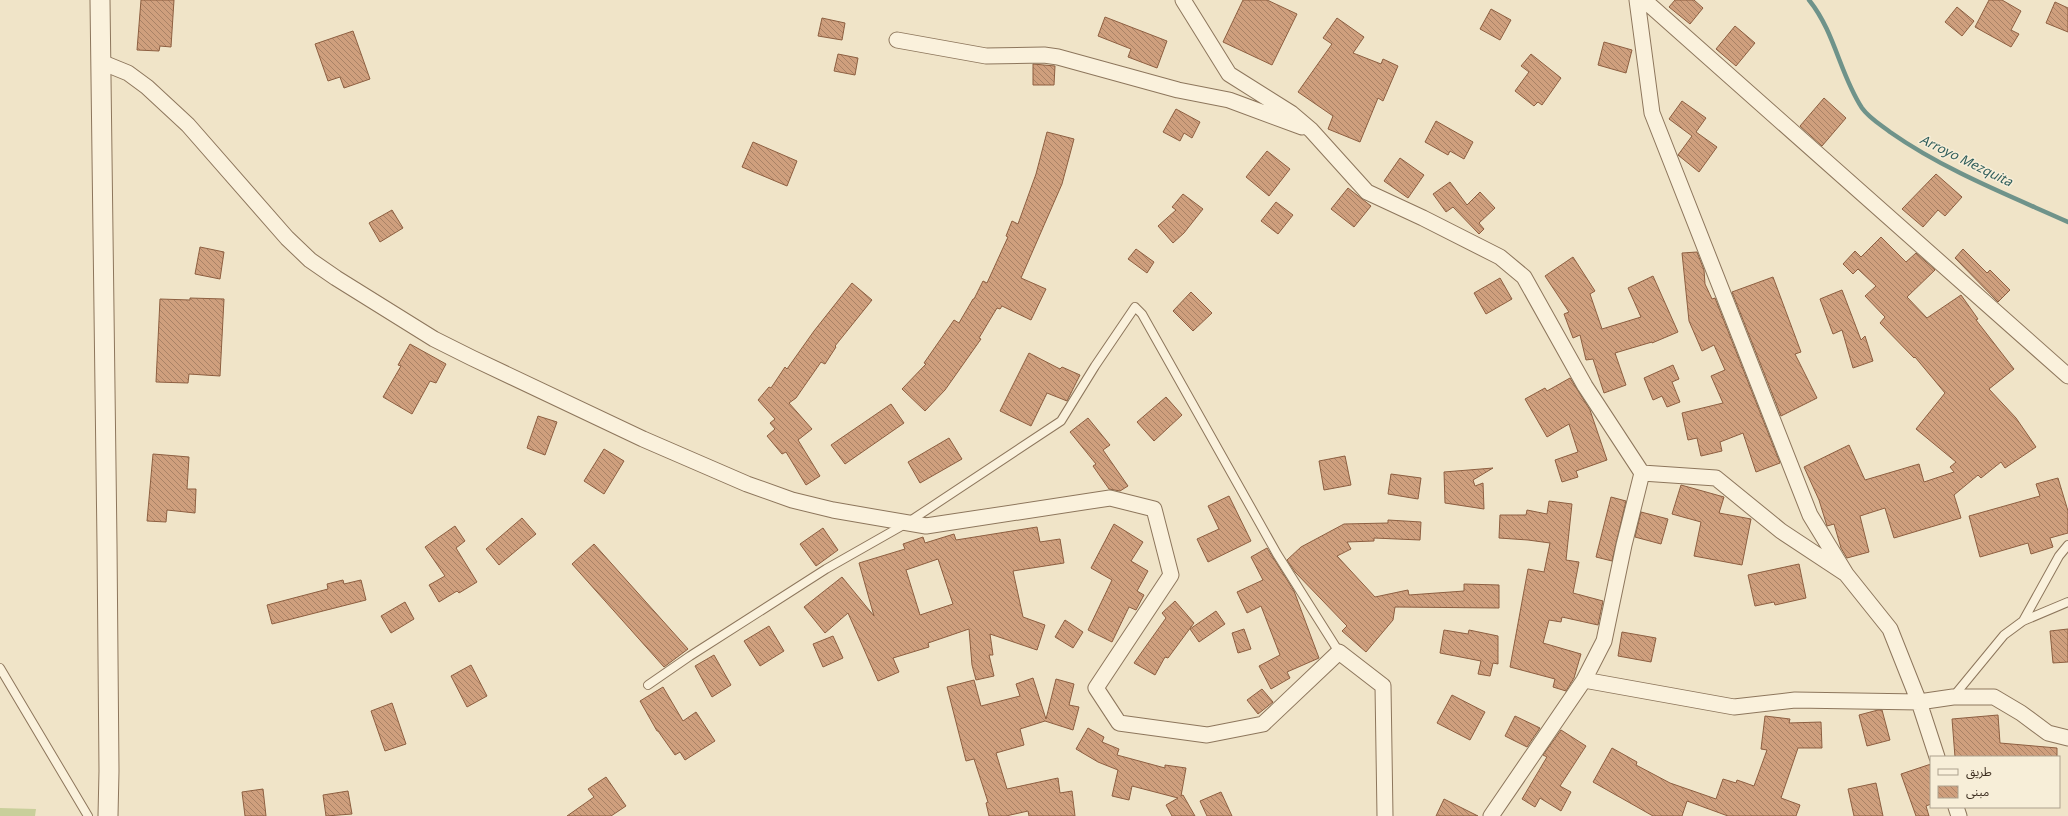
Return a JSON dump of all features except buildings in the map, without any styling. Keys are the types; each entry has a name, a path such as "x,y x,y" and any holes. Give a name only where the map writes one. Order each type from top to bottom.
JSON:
{"street":[{"path":"100,0 109,756 108,816"},
{"path":"1183,0 1229,74 1291,113 1310,130 1367,192 1423,218 1500,258 1524,276 1586,386 1642,473 1624,545 1604,642 1584,680 1491,816"},
{"path":"1637,0 1652,113 1810,515 1846,574 1890,628 1919,702 1937,756"},
{"path":"1644,0 2068,376"},
{"path":"897,40 986,56 1044,55 1058,58 1178,90 1229,100 1310,130"},
{"path":"101,62 128,73 147,86 188,125 287,238 310,260 434,339 643,439 747,484 792,500 833,510 926,526 1110,498 1154,509 1172,575 1096,688 1119,723 1207,735 1263,724 1339,652 1383,686 1385,816"},
{"path":"1642,473 1716,478 1781,531 1846,574"},
{"path":"1584,680 1734,707 1795,700 1919,702 1953,697 1994,698 2021,713 2048,733 2068,738"}],"lane":[{"path":"648,685 690,656 826,569 907,523 1061,421 1094,366 1135,307 1142,314 1277,554 1339,652"},
{"path":"2023,621 2059,556 2068,545"},
{"path":"1953,697 2004,635 2023,621 2068,602"},
{"path":"0,668 88,816"}],"green space":[{"path":"0,808 36,809 35,816 0,816"}],"waterway":[{"name":"Arroyo Mezquita","path":"1809,0 1818,12 1854,95 1865,112 1890,132 1911,146 1954,170 2068,222"}]}
